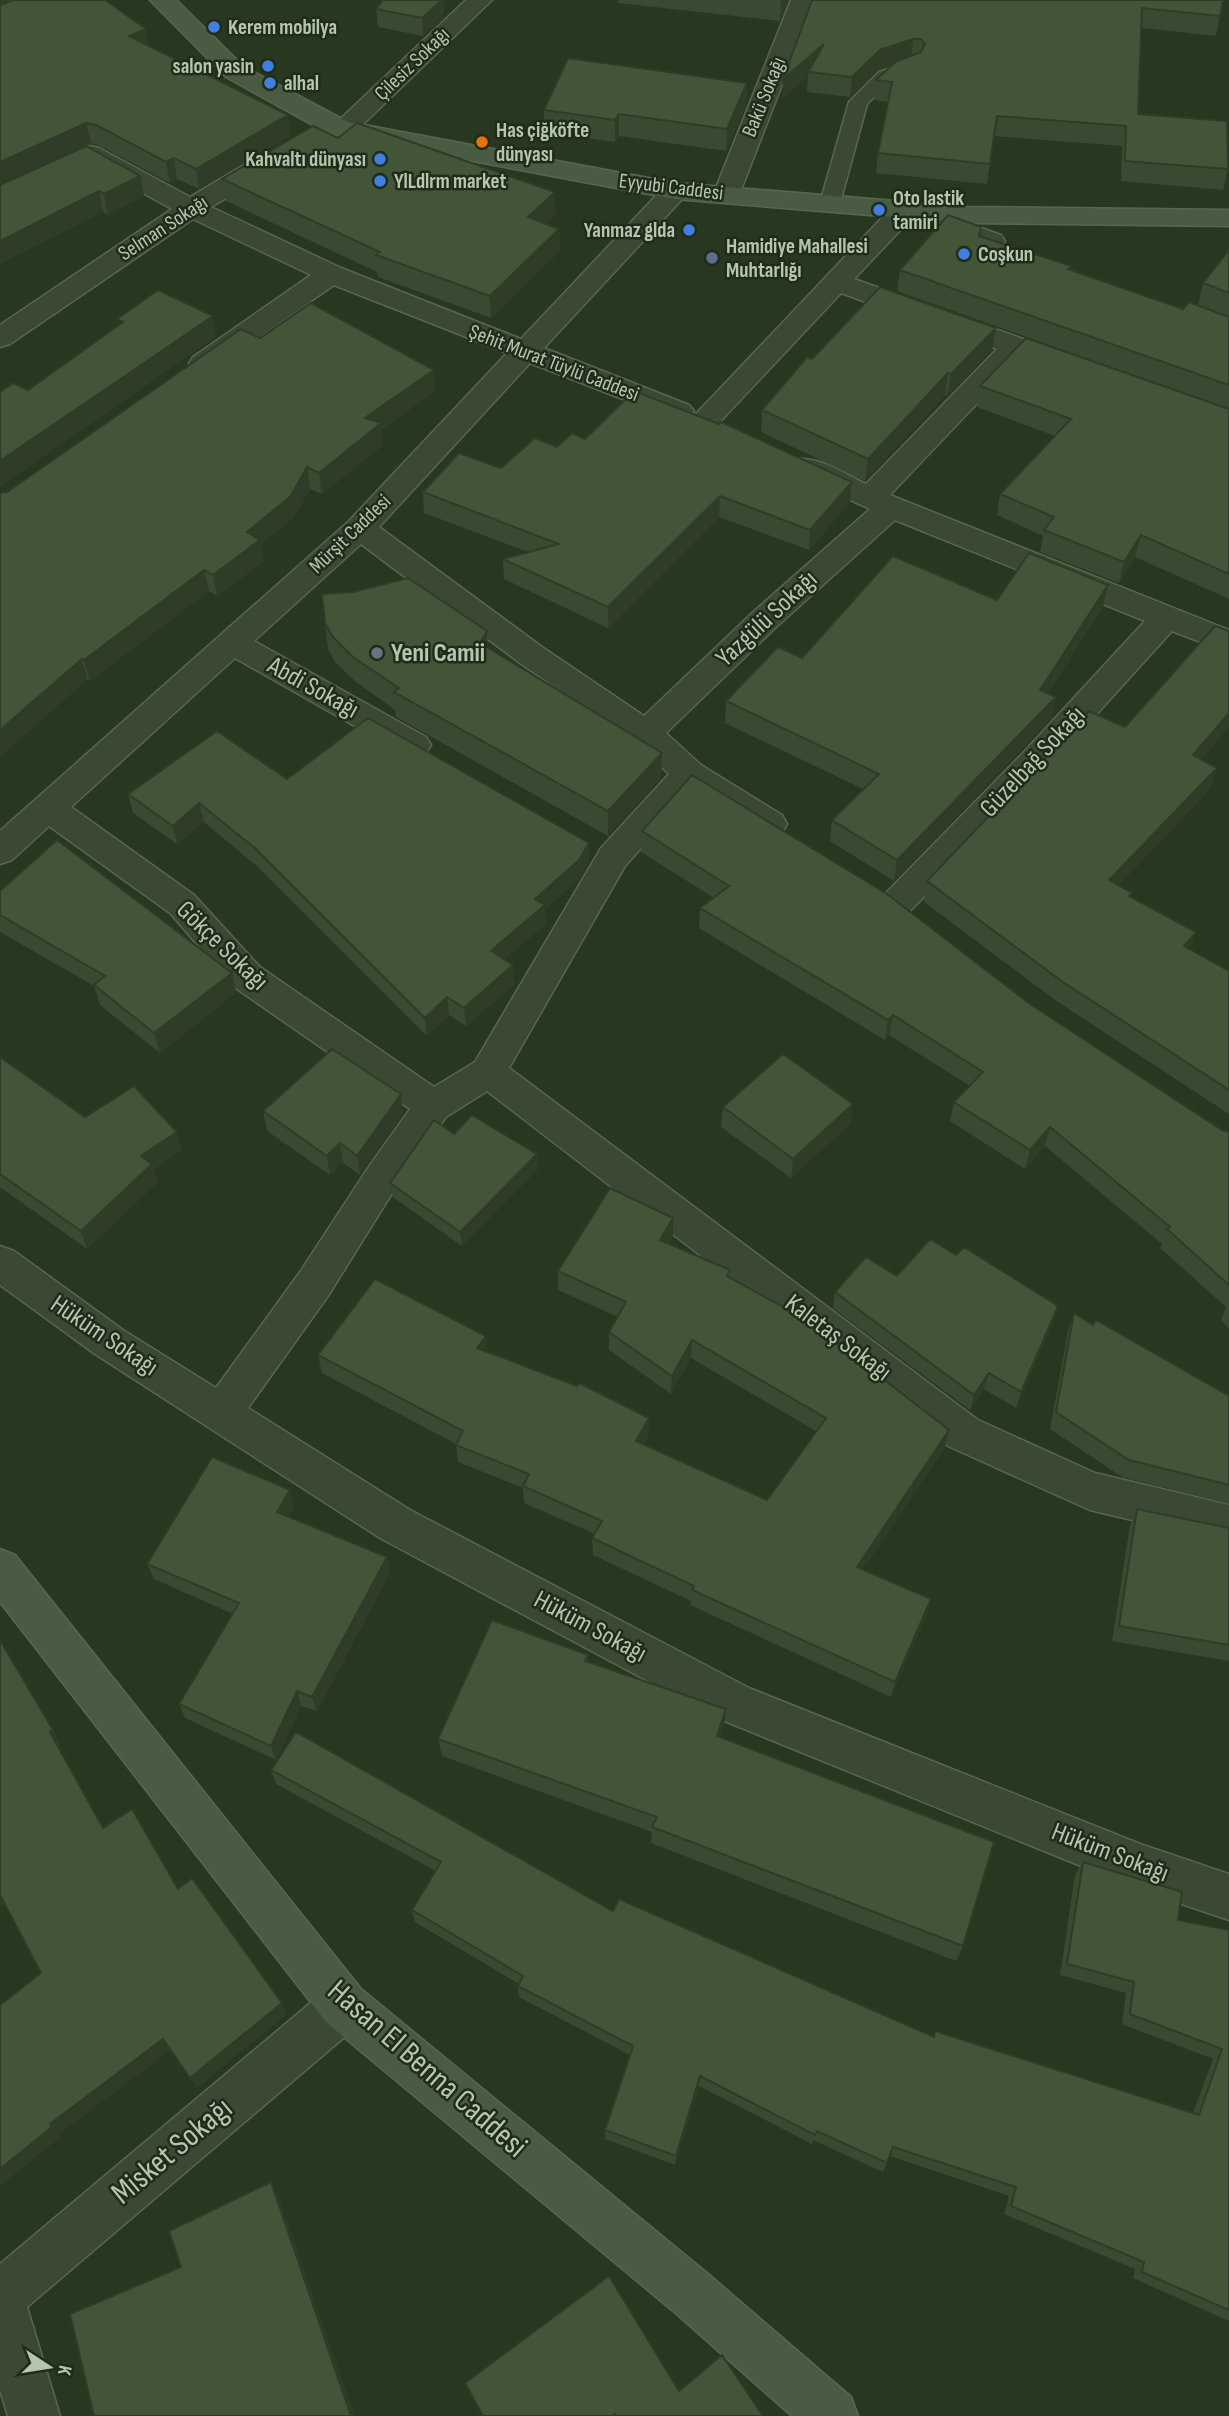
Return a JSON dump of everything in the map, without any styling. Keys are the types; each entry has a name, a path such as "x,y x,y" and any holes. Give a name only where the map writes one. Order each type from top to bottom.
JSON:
{"street":[{"name":"Eyyubi Caddesi","path":"162,0 235,72 337,127 675,191 968,215 1229,218"},
{"name":"Çilesiz Sokağı","path":"337,127 481,0"},
{"name":"Bakü Sokağı","path":"726,195 803,0"},
{"name":"Selman Sokağı","path":"0,338 191,208 302,143 337,127"},
{"name":"Şehit Murat Tüylü Caddesi","path":"0,198 90,154 191,208 331,274 717,426 835,282"},
{"name":"Mürşit Caddesi","path":"0,851 360,528 675,191"},
{"path":"1021,253 904,210 835,282 1091,373"},
{"path":"183,377 331,274"},
{"name":"Yazgülü Sokağı","path":"646,733 762,622 880,503 1016,346"},
{"path":"776,454 880,503 1229,642"},
{"path":"360,528 531,655 646,733 689,773 793,838"},
{"name":"Güzelbağ Sokağı","path":"897,904 1034,762 1166,618"},
{"name":"Abdi Sokağı","path":"233,643 435,757"},
{"path":"221,1413 314,1284 383,1176 433,1106 488,1072 601,850 689,773"},
{"name":"Gökçe Sokağı","path":"47,807 182,904 247,977 433,1106"},
{"name":"Kaletaş Sokağı","path":"488,1072 963,1433 1090,1491 1229,1524"},
{"name":"Hüküm Sokağı","path":"0,1263 110,1342 395,1524 733,1703 1140,1867 1229,1897"},
{"name":"Hasan El Benna Caddesi","path":"0,1569 344,2006 690,2292 832,2416"},
{"name":"Misket Sokağı","path":"0,2297 344,2006"},
{"path":"0,2302 34,2416"}],"lane":[{"path":"830,203 858,102 886,76 912,66"}],"building":[{"path":"13,0 105,0 146,29 129,36 288,115 196,169 174,158 166,162 96,125 86,123 0,162 0,5"},
{"path":"383,0 442,0 422,18 376,9"},
{"path":"812,0 1223,0 1220,16 1142,8 1138,114 1227,121 1228,169 1125,161 1126,126 997,116 990,164 878,153 892,82 876,80 895,62 921,52 925,44 921,39 913,39 880,50 852,77 808,72 824,44 783,79"},
{"path":"568,58 747,83 727,129 619,114 615,120 544,110"},
{"path":"357,123 555,192 528,217 559,229 490,296 376,255 380,252 222,179 313,126 338,138"},
{"path":"86,146 140,176 104,194 99,191 0,241 0,185"},
{"path":"948,215 981,227 979,236 1071,266 1068,269 1183,309 1189,302 1229,317 1229,385 900,270"},
{"path":"1229,250 1229,293 1203,283"},
{"path":"880,287 996,328 951,374 948,373 868,459 762,410 807,357 812,359"},
{"path":"158,290 213,316 0,461 0,392 13,383 28,390 123,322 117,319"},
{"path":"311,303 434,370 365,418 381,423 319,473 307,467 290,497 247,532 260,540 213,575 204,570 82,659 0,730 0,493 7,492 241,329 260,338"},
{"path":"1026,338 1229,409 1229,574 1141,535 1124,562 1044,530 1054,517 1000,494 1071,419 980,386"},
{"path":"634,391 719,424 721,422 852,482 810,530 720,496 608,607 503,559 559,544 423,492 459,453 501,468 535,438 557,447 572,433 585,439"},
{"path":"1029,553 1108,585 1040,690 1056,697 897,860 832,820 879,774 726,701 778,647 802,658 893,556 997,600"},
{"path":"408,578 487,631 480,643 662,753 608,811 394,692 399,688 353,657 332,636 325,623 322,594 353,592"},
{"path":"1215,626 1229,631 1229,713 1193,755 1217,768 1109,880 1132,893 1129,896 1196,932 1184,946 1229,971 1229,1090 1060,980 927,881 1089,711 1125,727"},
{"path":"368,718 589,843 579,860 535,899 545,905 491,951 513,965 464,1008 447,997 425,1018 256,849 199,803 173,826 128,794 217,731 287,779"},
{"path":"692,775 887,894 1030,1004 1222,1130 1229,1132 1229,1285 1167,1229 1170,1227 1050,1127 1030,1150 954,1102 983,1072 893,1015 888,1020 700,908 729,886 642,831"},
{"path":"57,840 232,973 154,1033 94,985 105,976 0,915 0,891"},
{"path":"332,1049 401,1094 357,1156 340,1143 327,1156 263,1111"},
{"path":"783,1054 853,1104 793,1159 723,1107"},
{"path":"0,1057 85,1117 134,1086 177,1132 141,1156 152,1164 81,1231 0,1174"},
{"path":"472,1115 537,1154 460,1232 390,1183 434,1120 454,1134"},
{"path":"610,1188 673,1218 660,1240 730,1270 727,1276 808,1321 949,1430 857,1567 931,1599 895,1682 692,1590 694,1586 592,1538 602,1521 523,1486 529,1474 456,1445 463,1431 318,1355 375,1279 486,1336 477,1348 577,1386 579,1383 649,1418 636,1441 767,1500 826,1418 692,1340 672,1376 609,1332 626,1302 558,1271"},
{"path":"930,1239 956,1255 964,1247 1058,1306 1021,1392 989,1373 974,1395 835,1292 866,1257 897,1276"},
{"path":"1074,1313 1093,1325 1096,1320 1229,1396 1229,1485 1129,1460 1056,1412"},
{"path":"212,1457 290,1490 277,1512 387,1557 312,1697 297,1691 271,1746 179,1704 239,1603 147,1564"},
{"path":"1137,1509 1229,1528 1229,1645 1119,1626"},
{"path":"492,1620 588,1655 585,1661 726,1709 717,1736 994,1842 963,1946 652,1827 657,1817 438,1739"},
{"path":"0,1640 53,1730 50,1732 103,1828 132,1809 178,1889 192,1878 282,2003 190,2078 163,2039 50,2124 52,2127 0,2169 0,2005 41,1973 0,1895"},
{"path":"296,1732 613,1911 619,1899 934,2037 935,2031 1199,2115 1222,2049 1130,2014 1134,1982 1067,1964 1083,1862 1182,1892 1178,1920 1229,1930 1229,2310 1142,2272 1144,2262 1011,2206 1016,2187 893,2147 887,2163 817,2131 815,2135 700,2076 676,2156 605,2130 633,2046 518,1986 523,1976 412,1910 441,1862 271,1770"},
{"path":"271,2182 351,2416 94,2416 70,2314 181,2267 169,2231"},
{"path":"609,2276 679,2391 722,2355 763,2416 483,2416 465,2383"}],"place":[{"name":"Kerem mobilya","path":"214,27"},
{"name":"salon yasin","path":"268,66"},
{"name":"alhal","path":"270,83"},
{"name":"Has çiğköfte dünyası","path":"482,142"},
{"name":"Kahvaltı dünyası","path":"380,159"},
{"name":"YlLdlrm market","path":"380,181"},
{"name":"Oto lastik tamiri","path":"879,210"},
{"name":"Yanmaz glda","path":"689,230"},
{"name":"Coşkun","path":"964,254"},
{"name":"Hamidiye Mahallesi Muhtarlığı","path":"712,258"},
{"name":"Yeni Camii","path":"377,653"}]}
